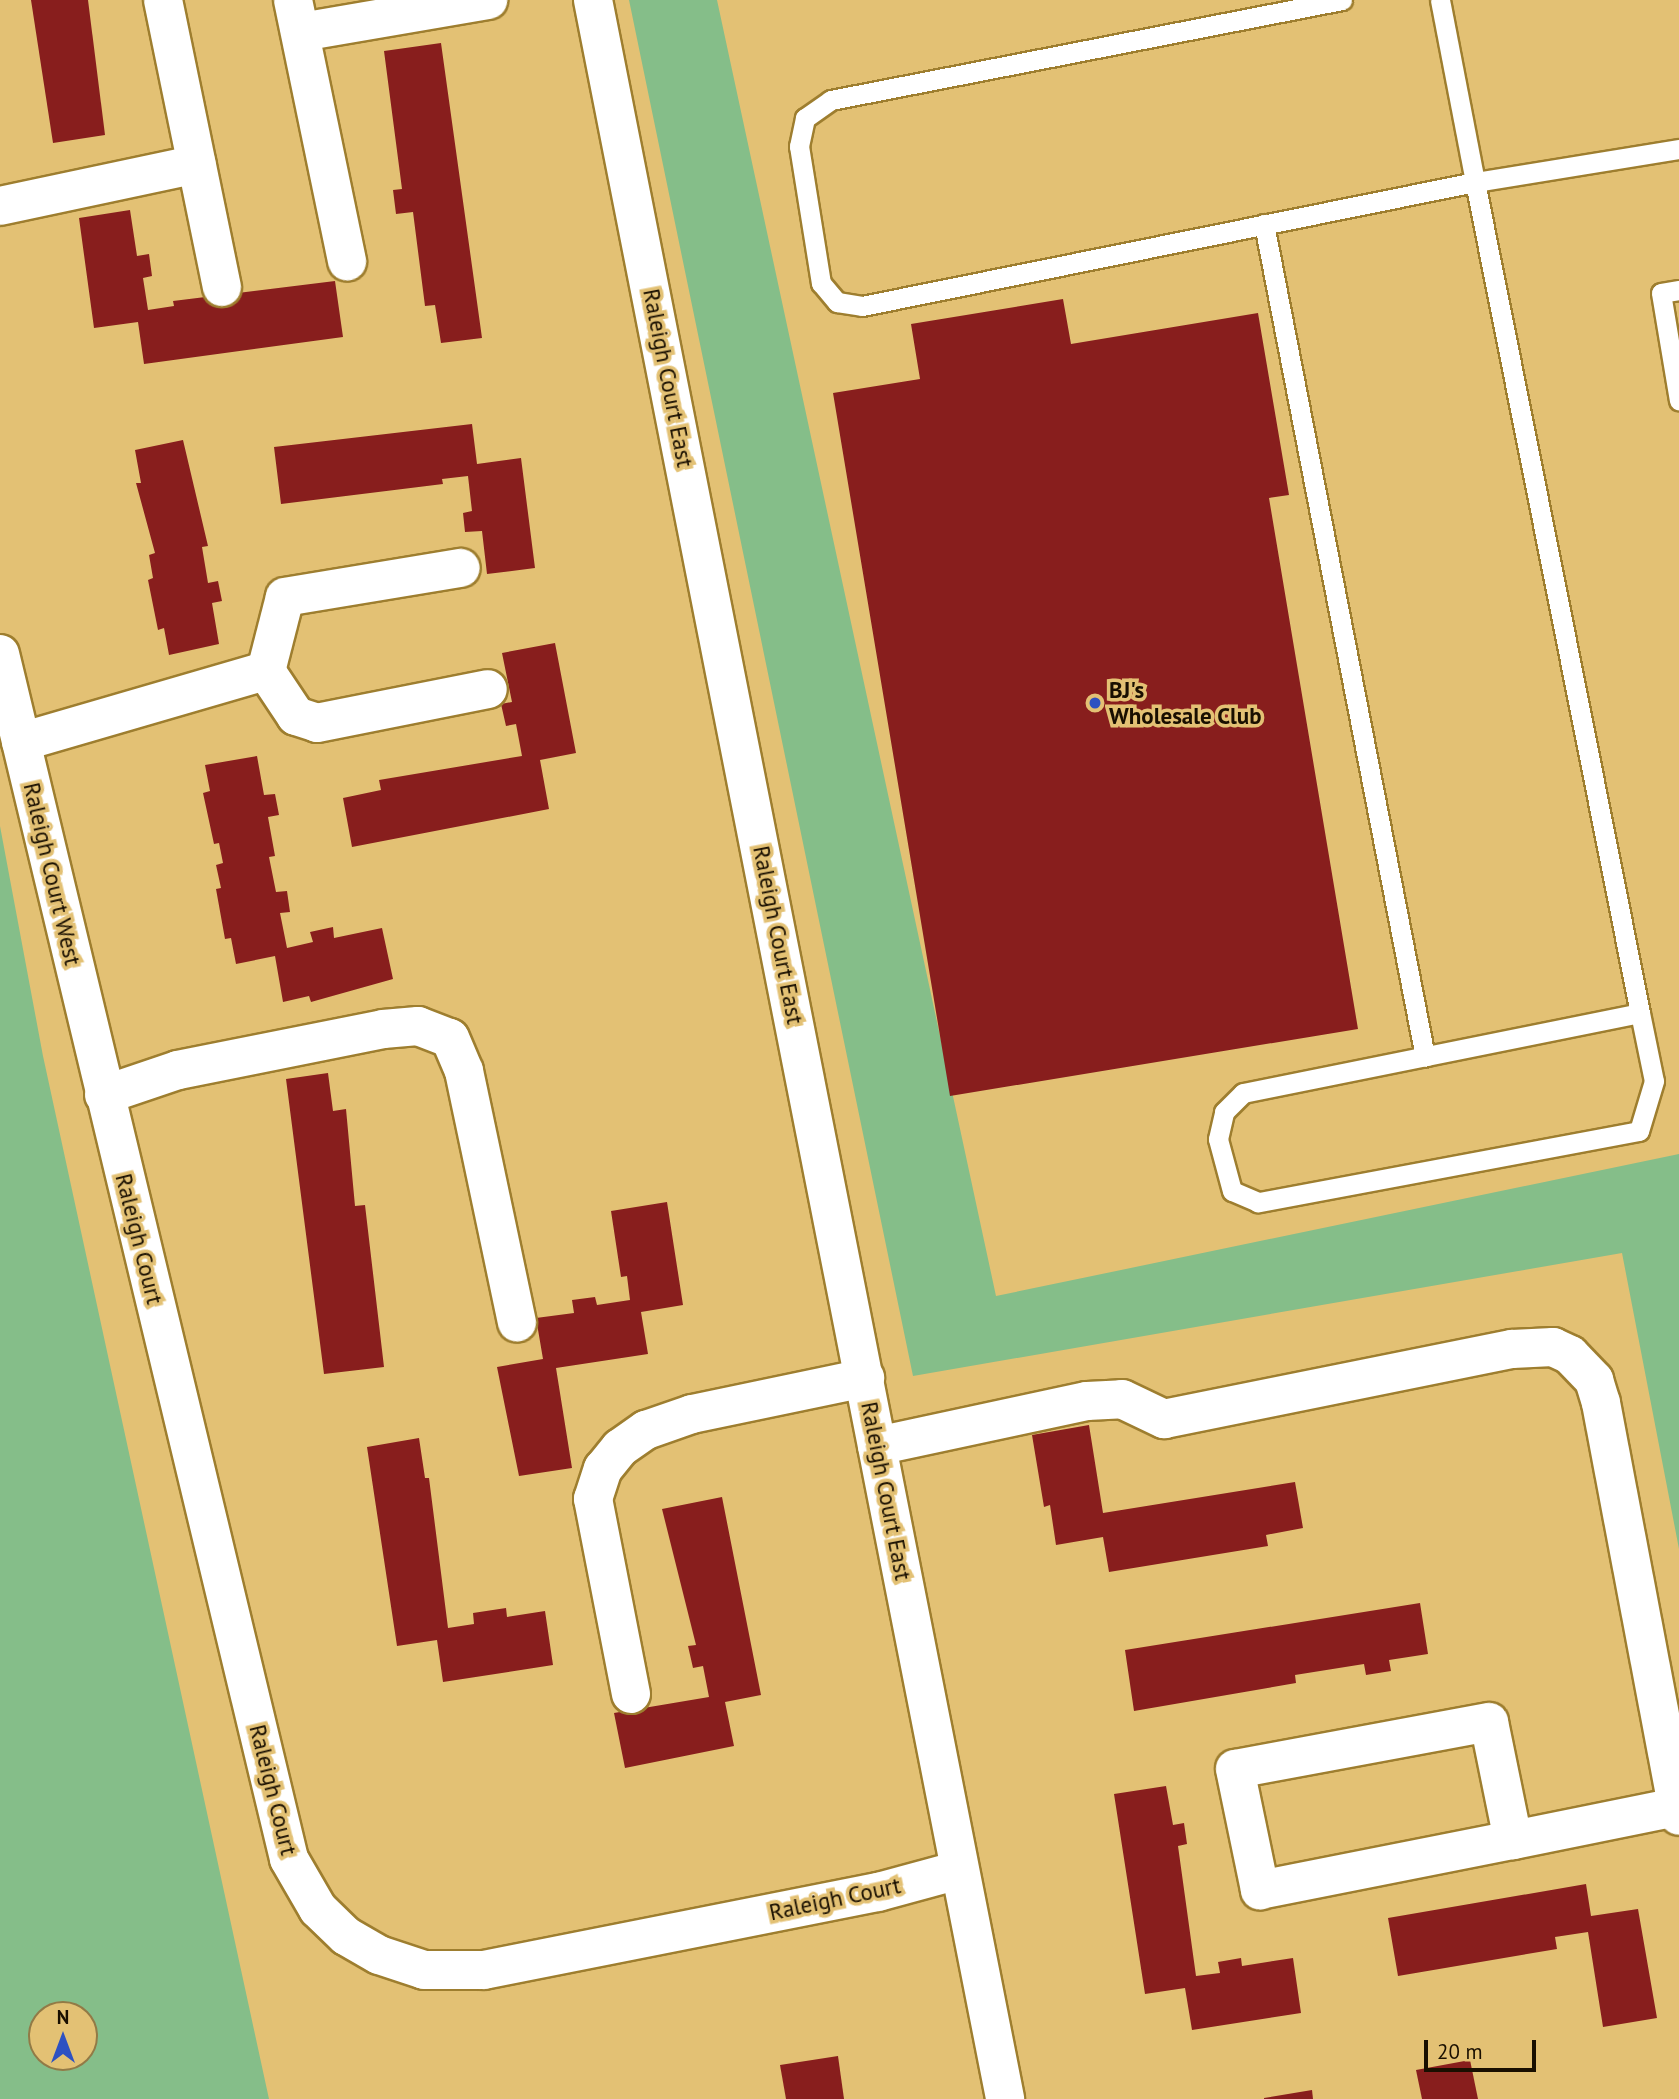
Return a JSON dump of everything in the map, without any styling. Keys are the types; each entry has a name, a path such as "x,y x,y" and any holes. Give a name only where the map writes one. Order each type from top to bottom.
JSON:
{"street":[{"path":"163,0 222,287"},
{"path":"346,261 297,16 488,0"},
{"name":"Raleigh Court East","path":"593,0 1005,2099"},
{"path":"0,206 197,164"},
{"path":"461,568 285,597 266,671 296,716 317,723 488,689"},
{"name":"Raleigh Court West","path":"0,654 104,1094"},
{"path":"21,742 266,671"},
{"path":"104,1094 178,1070 383,1029 418,1026 450,1038 464,1071 517,1322"},
{"name":"Raleigh Court","path":"104,1094 289,1859 312,1901 346,1936 379,1955 424,1970 484,1970 878,1892 960,1870"},
{"path":"877,1446 1087,1401 1122,1399 1164,1419 1512,1349 1553,1347 1570,1355 1594,1380 1601,1402 1678,1812 1513,1840 1259,1890 1235,1769 1489,1722 1513,1840"},
{"path":"631,1694 593,1499 603,1469 620,1448 646,1430 692,1414 865,1378"}],"lane":[{"path":"1342,0 831,100 805,118 799,146 821,283 837,302 862,306 1475,182 1679,149"},
{"path":"1440,0 1654,1082 1639,1131 1258,1202 1231,1191 1218,1139 1224,1112 1243,1093 1640,1013"},
{"path":"1264,224 1425,1057"},
{"path":"1679,290 1661,293 1679,400"}],"green space":[{"path":"629,0 717,0 996,1296 1679,1154 1679,1549 1622,1253 913,1376"},
{"path":"0,826 43,1056 269,2099 0,2099"}],"building":[{"path":"31,0 88,0 105,135 53,143"},
{"path":"441,43 482,338 441,343 435,305 425,306 413,212 396,214 393,190 402,189 384,51"},
{"path":"130,210 137,256 149,254 152,276 143,278 148,310 174,306 173,301 335,281 343,337 144,364 138,322 94,328 79,218"},
{"path":"1063,299 1071,344 1258,313 1289,495 1269,498 1358,1029 950,1096 833,393 920,379 911,324"},
{"path":"472,424 477,464 521,458 535,568 487,574 482,531 465,532 463,513 472,511 468,476 442,479 443,484 281,504 274,447"},
{"path":"183,440 208,546 202,547 208,583 218,581 222,601 212,603 219,644 169,655 164,628 158,630 148,580 153,578 149,555 155,553 136,483 141,483 135,450"},
{"path":"555,643 576,753 540,760 549,809 352,847 343,798 381,790 379,780 522,756 516,724 506,726 501,704 512,702 502,653"},
{"path":"257,756 264,795 275,794 279,815 268,817 275,856 269,857 276,892 287,891 290,912 280,913 287,948 313,942 310,932 333,927 334,938 382,928 393,979 311,1002 309,996 283,1002 275,956 236,964 231,938 225,939 216,889 221,888 216,865 223,863 219,843 214,844 203,793 210,791 205,765"},
{"path":"328,1073 333,1111 346,1109 355,1206 365,1205 384,1367 324,1374 286,1079"},
{"path":"667,1202 683,1305 641,1312 648,1354 556,1368 572,1468 519,1476 497,1367 543,1359 536,1318 574,1313 572,1300 595,1297 597,1305 630,1300 627,1276 621,1277 611,1211"},
{"path":"1089,1425 1103,1513 1295,1482 1303,1528 1266,1535 1268,1546 1109,1572 1103,1537 1056,1545 1050,1505 1044,1507 1032,1435"},
{"path":"419,1438 425,1478 429,1478 448,1628 474,1624 473,1613 506,1608 507,1617 545,1611 553,1665 443,1682 437,1640 397,1646 367,1447"},
{"path":"722,1497 761,1695 725,1702 734,1746 625,1768 614,1713 709,1697 703,1666 693,1668 688,1646 696,1645 662,1509"},
{"path":"1420,1603 1428,1654 1389,1660 1391,1671 1366,1675 1364,1664 1295,1675 1296,1683 1134,1711 1125,1650"},
{"path":"1166,1786 1173,1825 1184,1823 1187,1844 1178,1846 1196,1976 1220,1973 1218,1962 1241,1958 1242,1966 1293,1958 1301,2013 1192,2030 1185,1988 1145,1994 1114,1794"},
{"path":"1586,1884 1591,1916 1638,1909 1657,2018 1603,2027 1588,1932 1555,1937 1557,1949 1398,1976 1388,1918"},
{"path":"838,2056 844,2099 786,2099 780,2065"},
{"path":"1470,2060 1478,2099 1422,2099 1416,2070"},
{"path":"1312,2090 1313,2099 1264,2099 1264,2098"}],"place":[{"name":"BJ's Wholesale Club","path":"1095,703"}]}
